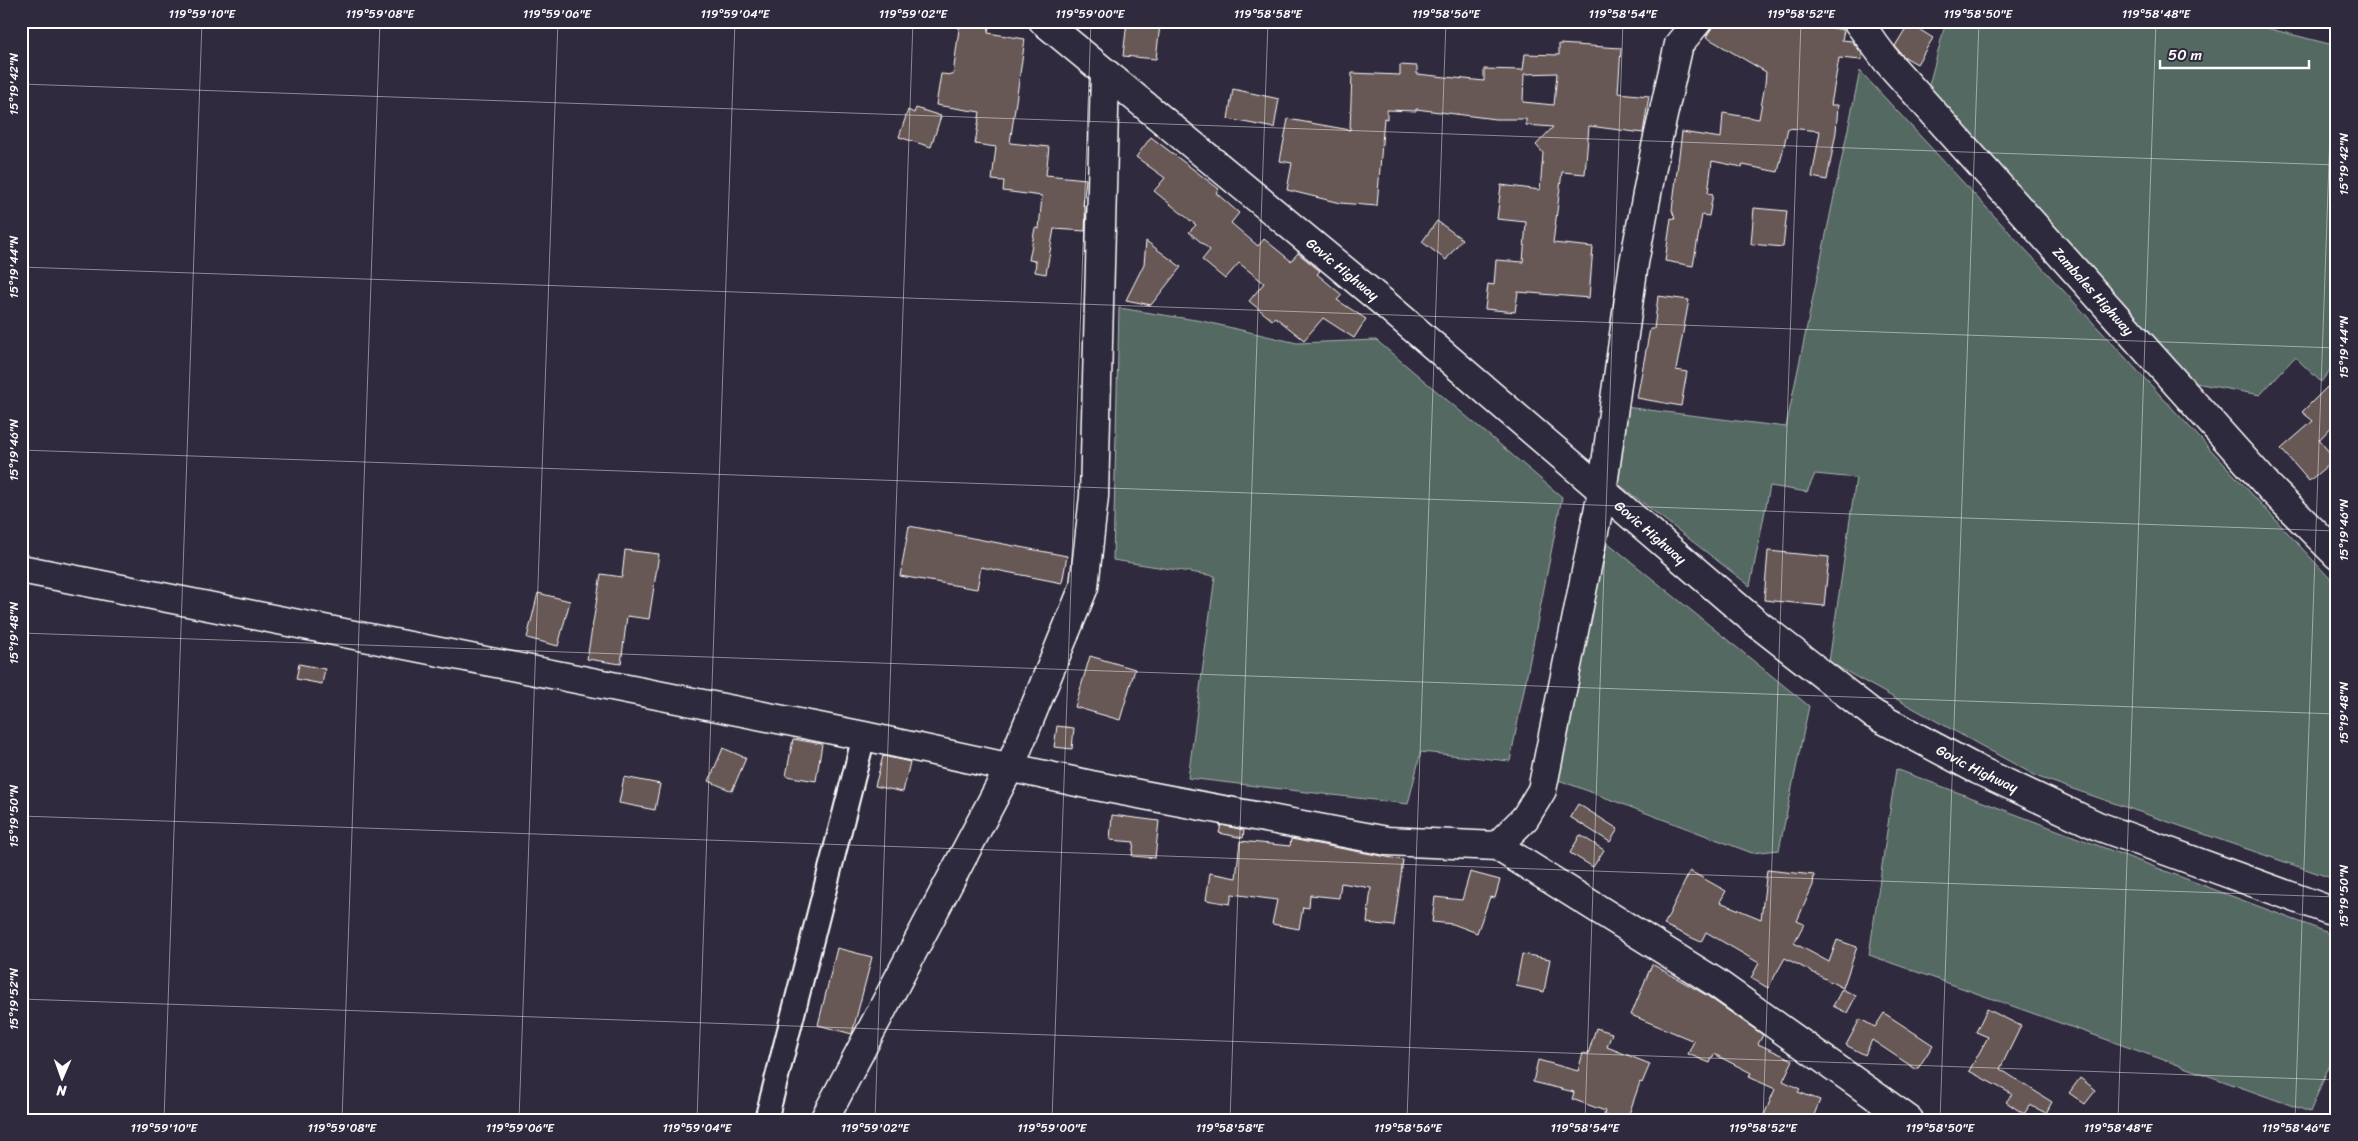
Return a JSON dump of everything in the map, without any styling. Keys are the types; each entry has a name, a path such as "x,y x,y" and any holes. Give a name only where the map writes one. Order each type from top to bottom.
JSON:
{"street":[{"name":"Govic Highway","path":"1043,21 1385,304 1472,380 1537,433 1602,492 1645,525 1754,621 1873,714 1978,770 2098,826 2337,913"},
{"path":"1497,846 1525,818 1542,790 1602,492 1634,262 1654,151 1679,44 1698,21"},
{"name":"Zambales Highway","path":"1857,21 1887,61 2270,488 2337,555"},
{"path":"824,1120 1010,768 1084,587 1094,496 1105,73"},
{"path":"21,569 864,736 1137,794 1387,841 1497,846 1715,982 1909,1120"},
{"path":"766,1120 864,736"}],"green space":[{"path":"1946,21 2239,21 2337,46 2337,361 2321,382 2295,357 2260,395 2190,382 1928,89"},
{"path":"1860,71 2337,586 2337,880 2038,777 1829,662 1856,478 1815,474 1807,492 1770,486 1750,586 1617,483 1625,407 1786,427"},
{"path":"1119,308 1202,321 1297,343 1376,340 1562,497 1510,761 1421,752 1408,804 1188,778 1215,576 1113,560"},
{"path":"1607,542 1809,706 1779,850 1752,853 1556,779"},
{"path":"1896,769 2337,936 2337,1047 2310,1112 1869,955"}],"building":[{"path":"960,21 990,21 988,33 1025,39 1010,143 1049,147 1046,175 1086,179 1083,206 1086,206 1085,231 1054,229 1046,274 1035,272 1036,261 1029,260 1035,228 1039,229 1042,196 1003,191 1004,181 992,180 996,147 975,144 980,112 936,105 941,74 953,75"},
{"path":"1716,21 1814,21 1816,25 1844,30 1842,40 1852,41 1862,54 1862,60 1839,58 1831,105 1838,105 1836,132 1827,180 1812,177 1820,131 1788,128 1778,172 1712,161 1708,193 1713,194 1709,216 1702,215 1693,266 1665,261 1671,218 1675,219 1672,210 1682,132 1721,138 1723,113 1759,119 1765,84 1766,72 1706,37"},
{"path":"1127,22 1160,25 1156,59 1123,56"},
{"path":"1909,23 1933,38 1917,64 1903,56 1895,46"},
{"path":"1559,44 1621,48 1618,93 1649,96 1643,133 1589,126 1585,174 1562,172 1553,243 1593,247 1589,298 1518,292 1515,312 1485,309 1488,284 1494,285 1496,260 1523,262 1526,222 1497,219 1501,185 1540,190 1543,153 1536,145 1553,127 1526,125 1526,119 1495,119 1416,109 1416,111 1387,110 1387,119 1384,118 1377,206 1340,203 1287,190 1292,163 1280,161 1288,119 1350,130 1352,73 1400,75 1400,65 1417,66 1417,74 1484,81 1484,69 1523,70 1525,54 1559,55","holes":["1557,73 1554,105 1523,102 1524,74"]},
{"path":"1233,89 1279,99 1274,128 1228,119"},
{"path":"916,108 941,116 931,147 899,137 908,110 914,113"},
{"path":"1151,137 1219,189 1216,193 1239,213 1231,223 1258,246 1264,239 1291,261 1298,253 1320,271 1317,274 1342,295 1337,300 1366,319 1354,338 1323,318 1304,340 1275,317 1272,320 1249,301 1264,283 1239,263 1225,279 1202,260 1210,250 1189,232 1196,225 1154,191 1165,178 1136,157"},
{"path":"1754,208 1787,211 1783,247 1751,244"},
{"path":"1437,221 1462,239 1446,260 1422,242"},
{"path":"1146,241 1181,267 1151,305 1126,300 1144,264"},
{"path":"1658,296 1689,300 1676,370 1687,372 1681,406 1637,398 1650,329 1654,329"},
{"path":"2327,387 2337,396 2337,421 2319,440 2335,459 2309,481 2281,449 2313,421 2302,412"},
{"path":"909,526 1067,556 1062,583 981,567 977,589 900,576"},
{"path":"625,550 659,554 649,619 627,616 621,664 587,659 601,574 622,577"},
{"path":"1768,551 1829,557 1824,606 1764,600"},
{"path":"538,593 570,601 558,646 527,638"},
{"path":"1090,656 1135,669 1120,720 1075,707"},
{"path":"299,664 325,669 322,684 296,679"},
{"path":"1057,726 1074,728 1072,749 1054,747"},
{"path":"793,739 822,744 816,781 786,776"},
{"path":"723,748 746,758 732,791 709,781"},
{"path":"883,756 910,762 903,792 875,786"},
{"path":"624,777 660,784 655,810 619,803"},
{"path":"1578,804 1618,829 1610,842 1570,817"},
{"path":"1112,815 1159,821 1155,858 1132,856 1134,842 1110,840"},
{"path":"1221,825 1244,830 1243,838 1219,833"},
{"path":"1580,835 1604,850 1593,867 1570,853"},
{"path":"1291,839 1403,860 1394,926 1367,923 1371,888 1341,883 1339,898 1310,895 1309,908 1303,907 1299,929 1272,924 1277,900 1232,894 1230,904 1206,900 1210,873 1236,878 1240,841 1290,846"},
{"path":"1767,870 1814,875 1813,885 1797,921 1804,924 1794,943 1829,962 1837,940 1857,947 1843,988 1785,958 1768,988 1751,978 1759,963 1706,932 1701,942 1664,925 1690,871 1726,891 1720,902 1761,919"},
{"path":"1470,872 1500,880 1495,898 1490,897 1477,933 1453,924 1432,922 1435,897 1462,900"},
{"path":"837,948 872,957 852,1034 818,1025"},
{"path":"1522,954 1550,959 1544,992 1516,986"},
{"path":"1652,964 1706,995 1763,1035 1758,1044 1793,1060 1783,1081 1800,1089 1798,1092 1820,1100 1812,1120 1762,1120 1775,1089 1749,1077 1751,1073 1714,1054 1710,1063 1688,1054 1694,1041 1631,1015"},
{"path":"1842,989 1856,996 1847,1013 1833,1006"},
{"path":"1987,1009 2021,1026 2000,1069 2052,1102 2046,1113 2030,1105 2024,1114 2006,1102 2012,1094 1969,1071 1988,1037 1976,1032"},
{"path":"1884,1013 1933,1045 1917,1070 1872,1040 1865,1055 1846,1045 1860,1019 1875,1027"},
{"path":"1596,1028 1612,1033 1607,1047 1650,1064 1642,1083 1640,1082 1627,1120 1619,1120 1604,1115 1605,1111 1572,1099 1574,1092 1533,1082 1538,1060 1578,1071 1583,1053 1588,1054"},
{"path":"2080,1078 2096,1090 2085,1104 2069,1093"}]}
